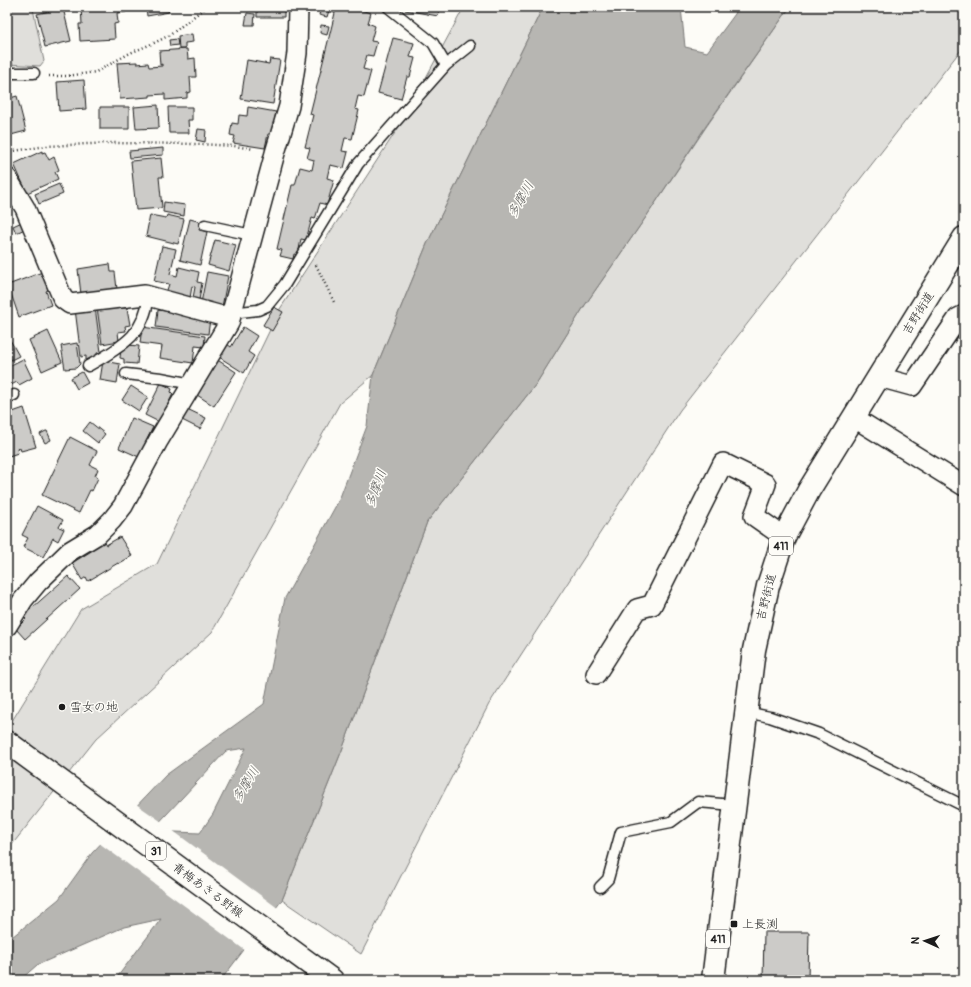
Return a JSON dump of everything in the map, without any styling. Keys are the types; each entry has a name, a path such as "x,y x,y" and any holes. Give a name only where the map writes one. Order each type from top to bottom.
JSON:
{"main road":[{"name":"吉野街道","path":"713,980 754,650 768,586 784,537 808,490 964,238"},
{"name":"青梅あきる野線","path":"7,742 332,980"}],"street":[{"path":"7,626 23,600 38,582 70,551 98,534 123,506 158,441 228,323 289,106 297,53 298,7"},
{"path":"7,178 25,208 63,299 70,304 149,296 222,316 231,313"},
{"path":"879,377 912,386 958,318 964,315"},
{"path":"853,417 964,486"},
{"path":"596,674 638,609 652,605 723,463 766,484 754,516 784,537"}],"lane":[{"path":"388,7 433,43 446,65"},
{"path":"231,313 258,310 267,306 285,284 358,164 446,65 470,46"},
{"path":"7,74 34,73"},
{"path":"205,225 252,235"},
{"path":"88,366 132,336 148,307 149,296"},
{"path":"126,374 161,378 192,384"},
{"path":"746,712 770,717 819,734 964,806"},
{"path":"600,887 608,879 621,832 671,822 698,802 734,805"}],"path":[{"path":"34,73 41,76 67,76 96,72 130,52 170,35 206,7"},
{"path":"7,152 47,146 110,143 200,144 234,146 275,152"},
{"path":"310,243 315,263 334,302"}],"shaded area":[{"path":"7,7 43,7 33,9 44,61 40,66 7,64"},
{"path":"464,7 543,7 427,244 373,375 340,403 212,632 96,739 7,851 7,729 81,609 157,564 280,309 402,122"},
{"path":"790,7 964,7 964,46 680,410 489,704 361,954 282,900 342,750 427,522 536,384 585,305"}],"water":[{"name":"多摩川","path":"543,7 681,7 685,47 707,52 735,14 738,7 790,7 706,126 646,217 585,305 536,384 427,522 342,750 282,900 221,980 115,980 161,919 124,927 37,965 20,980 7,980 7,941 59,899 92,853 166,775 264,704 285,598 339,500 367,426 373,375 427,244","holes":["246,748 213,814 200,833 151,831 226,751"]}],"pier":[{"path":"136,804 162,822 155,830 172,830 279,909 246,951 99,843"}],"building":[{"path":"81,7 126,7 126,12 117,13 118,23 114,24 115,39 80,41 79,24 82,24"},
{"path":"146,7 168,7 169,12 147,16"},
{"path":"257,7 284,7 284,17 257,17"},
{"path":"321,7 330,7 327,17 319,15"},
{"path":"333,7 361,7 360,10 371,13 368,23 375,26 371,41 377,42 373,56 367,55 363,69 371,71 364,97 358,96 355,109 359,110 352,139 345,138 342,151 348,152 344,168 330,165 327,178 334,180 327,205 320,203 315,219 312,218 306,240 301,239 298,255 294,254 293,259 280,256 282,250 277,249 292,185 295,185 300,167 312,170 314,160 307,158 310,148 305,147 313,115 310,114 335,13 332,12"},
{"path":"406,7 440,7 438,16 405,10"},
{"path":"63,8 71,41 45,47 37,14"},
{"path":"247,13 255,14 254,25 245,25"},
{"path":"321,25 329,26 327,35 320,33"},
{"path":"192,34 193,42 185,43 185,49 179,49 178,36"},
{"path":"393,38 414,43 410,57 415,58 410,77 407,77 401,99 378,93"},
{"path":"177,39 178,45 170,46 169,40"},
{"path":"187,49 188,59 195,58 196,77 190,77 191,92 187,93 187,98 165,100 165,94 150,95 150,97 120,99 117,63 137,62 137,64 148,63 149,67 162,66 162,64 160,65 159,51"},
{"path":"270,59 280,60 273,104 241,99 247,60 269,64"},
{"path":"84,80 86,109 59,111 57,82"},
{"path":"17,96 26,131 7,136 7,99"},
{"path":"158,105 159,128 136,129 134,107"},
{"path":"100,107 129,107 129,129 100,129"},
{"path":"168,107 192,107 192,120 188,120 189,133 169,133"},
{"path":"248,107 276,112 272,134 268,134 265,148 233,143 235,136 230,135 232,123 238,124 239,115 247,116"},
{"path":"198,129 206,130 205,142 196,140"},
{"path":"163,148 163,155 130,158 129,151"},
{"path":"42,151 42,153 45,152 49,160 54,157 59,170 55,172 58,179 27,193 14,164"},
{"path":"161,158 163,177 159,177 162,208 136,210 131,161"},
{"path":"59,184 63,194 39,204 35,194"},
{"path":"164,202 185,205 184,216 163,212"},
{"path":"150,215 166,218 167,215 184,219 178,244 146,236"},
{"path":"190,219 201,222 199,230 207,232 200,265 180,260"},
{"path":"24,221 27,228 16,233 13,226"},
{"path":"215,240 236,245 229,271 208,265"},
{"path":"162,246 176,249 170,274 177,276 179,267 199,272 197,282 202,283 199,300 193,298 195,287 192,286 190,298 166,293 169,284 154,281"},
{"path":"110,264 111,272 115,272 117,289 81,294 78,269"},
{"path":"45,271 50,289 46,291 51,305 19,317 8,285"},
{"path":"207,272 228,276 222,307 201,303"},
{"path":"121,303 122,308 127,308 130,325 125,326 126,331 118,332 119,341 102,344 97,307"},
{"path":"95,307 101,352 97,353 97,356 86,361 86,356 81,357 75,309"},
{"path":"274,307 283,312 272,331 263,325"},
{"path":"158,310 210,319 208,334 156,327"},
{"path":"142,327 205,336 204,347 195,346 193,363 160,358 162,346 140,343"},
{"path":"243,327 257,336 248,352 254,356 244,373 219,357 227,344 231,347"},
{"path":"48,331 62,362 42,371 29,340"},
{"path":"9,338 19,356 7,362 7,339"},
{"path":"77,343 80,364 76,368 65,369 61,346"},
{"path":"127,345 139,346 137,364 124,363 124,359 120,358 121,349 126,349"},
{"path":"23,359 32,378 19,385 17,382 7,387 7,367"},
{"path":"216,359 236,372 214,406 194,393"},
{"path":"103,361 120,364 117,383 100,380"},
{"path":"82,372 88,383 77,389 71,378"},
{"path":"161,383 172,389 171,392 173,394 159,422 145,415"},
{"path":"131,386 148,397 139,411 122,400"},
{"path":"24,408 36,447 21,451 20,448 17,449 18,453 9,456 7,449 7,414"},
{"path":"185,408 206,418 200,429 180,419"},
{"path":"132,418 153,427 139,457 119,448"},
{"path":"90,422 105,434 98,443 83,431"},
{"path":"46,431 51,440 45,443 40,434"},
{"path":"70,437 97,451 90,465 98,469 95,476 98,478 92,491 90,490 79,513 42,495"},
{"path":"37,506 63,520 59,527 64,529 58,541 53,538 43,557 23,547 28,538 22,535"},
{"path":"120,537 132,556 88,581 86,577 82,580 72,563 104,541 106,545"},
{"path":"68,576 80,589 25,639 16,629 26,619 23,616"},
{"path":"764,932 809,932 808,980 763,980"}],"place":[{"name":"雪女の地","path":"62,707"},
{"name":"上長渕","path":"734,924"}]}
